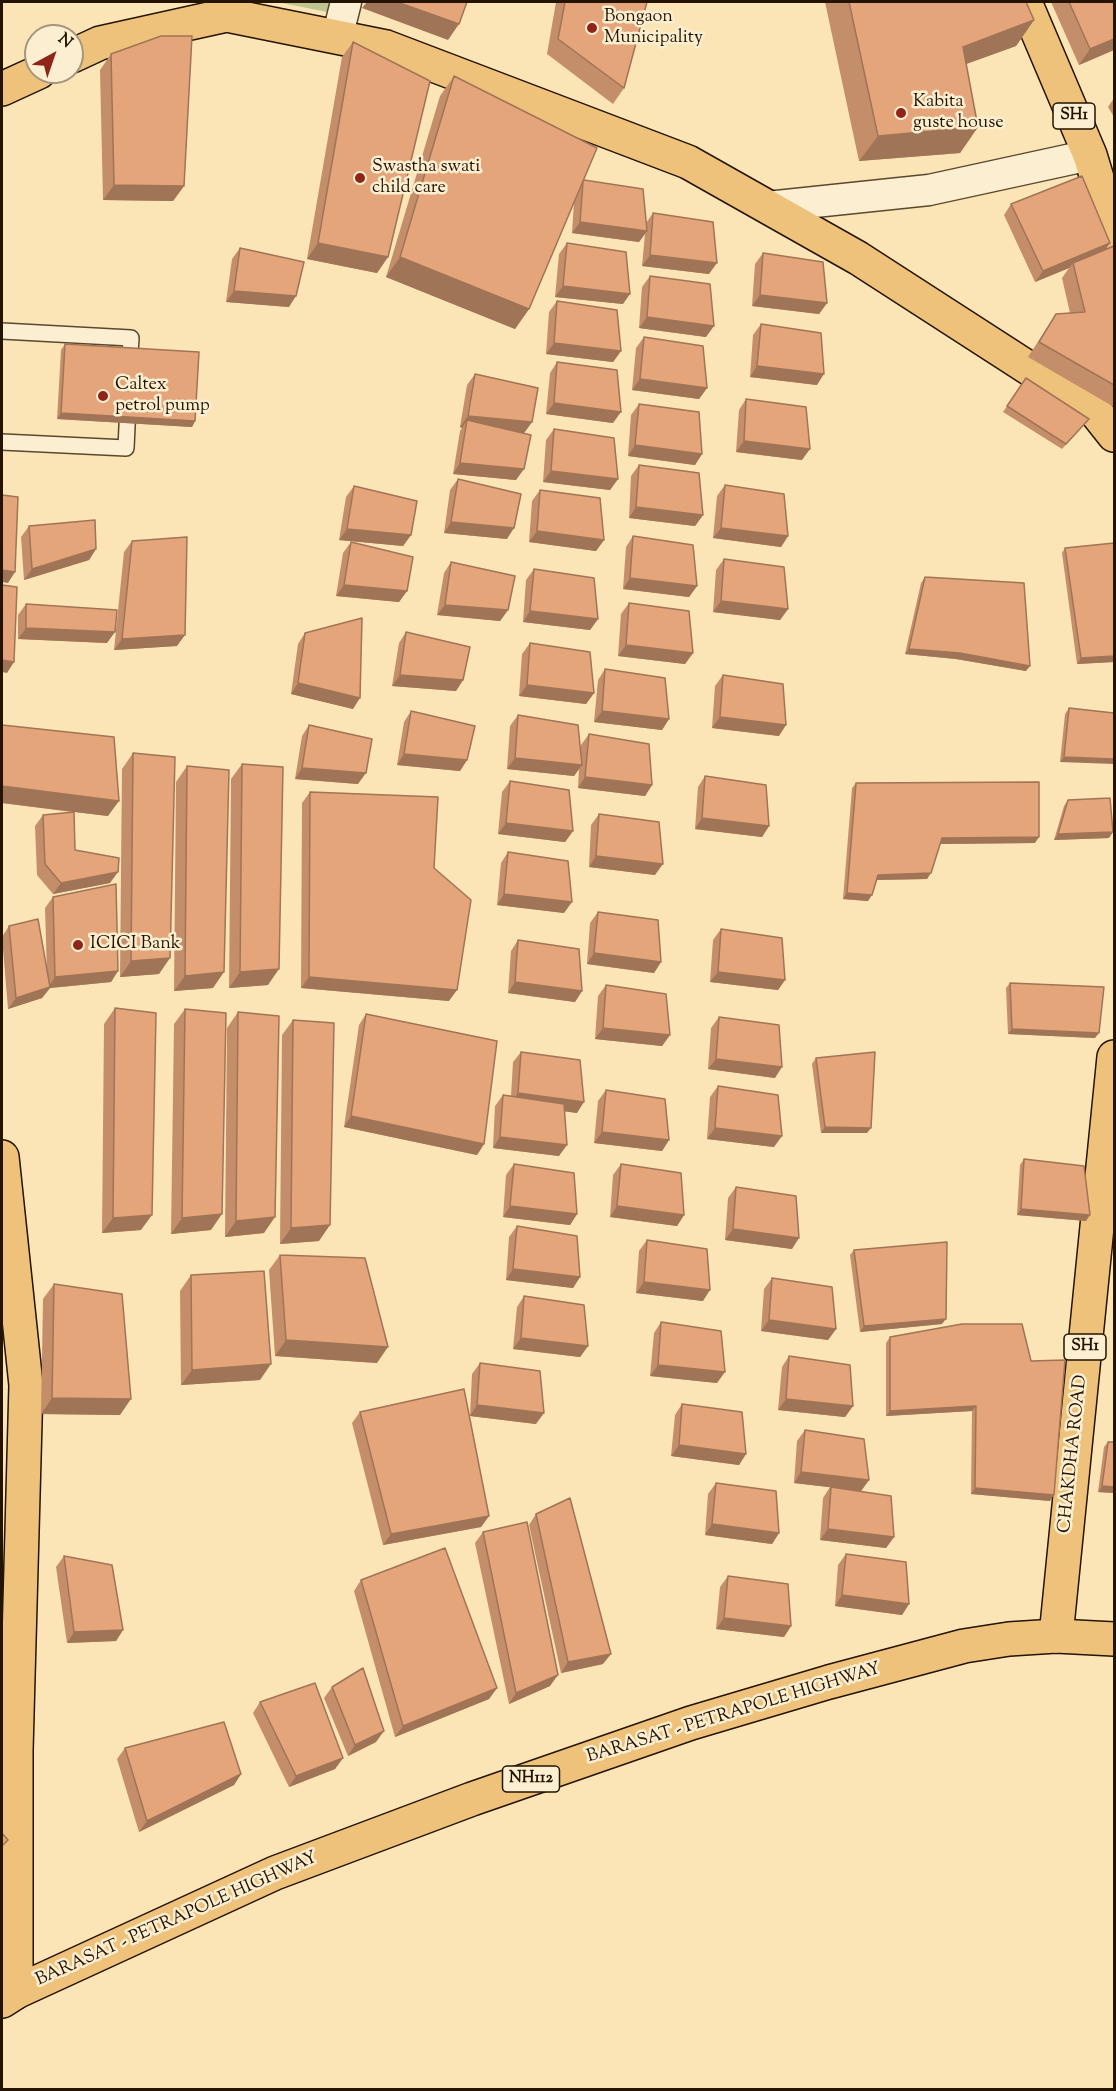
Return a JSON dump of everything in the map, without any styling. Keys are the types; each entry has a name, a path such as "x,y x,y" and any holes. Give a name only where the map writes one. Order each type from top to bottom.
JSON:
{"main road":[{"name":"SH1","path":"1025,2 1090,154 1114,234"},
{"path":"84,50 100,43 227,15 386,47 688,162 858,258 1095,411 1114,435"},
{"path":"2,89 24,79"},
{"name":"CHAKDHA ROAD","path":"1056,1636 1114,1057"},
{"path":"2,1157 26,1385 9,1749 9,1997"},
{"name":"BARASAT - PETRAPOLE HIGHWAY","path":"9,1997 275,1873 472,1799 680,1727 829,1682 964,1646 1010,1639 1056,1636 1114,1639"}],"street":[{"path":"337,38 346,2"},
{"path":"767,207 929,190 1090,154"}],"lane":[{"path":"2,331 131,338 126,448 2,442"}],"green space":[{"path":"277,2 346,2 342,15"}],"building":[{"path":"397,2 467,2 459,24"},
{"name":"Bongaon Municipality","path":"565,2 647,2 624,88 558,39"},
{"name":"Kabita guste house","path":"849,2 1026,2 1034,20 963,47 978,127 878,136"},
{"path":"1069,2 1114,2 1114,39 1090,49"},
{"path":"161,36 192,36 184,186 114,185 111,54"},
{"name":"Swastha swati child care","path":"353,42 430,81 388,257 318,243"},
{"path":"454,76 597,148 529,309 400,257"},
{"path":"1082,176 1110,243 1043,271 1011,204"},
{"path":"584,180 643,189 647,231 580,222"},
{"path":"653,213 713,222 717,263 650,255"},
{"path":"567,243 626,252 630,294 563,286"},
{"path":"1114,246 1114,385 1039,342 1056,314 1085,312 1073,263"},
{"path":"240,248 304,262 296,296 234,291"},
{"path":"763,253 823,262 827,303 760,295"},
{"path":"650,276 710,284 714,326 647,317"},
{"path":"557,301 617,310 621,351 554,343"},
{"path":"761,324 821,333 824,374 757,366"},
{"path":"644,337 703,346 707,388 640,379"},
{"path":"65,344 199,352 195,421 61,413"},
{"path":"557,362 617,370 621,412 554,403"},
{"path":"475,374 538,388 532,422 468,416"},
{"path":"1026,378 1089,419 1066,444 1007,406"},
{"path":"746,399 806,407 810,449 744,441"},
{"path":"639,404 699,412 702,454 635,445"},
{"path":"467,420 531,435 524,469 460,463"},
{"path":"554,429 614,438 618,479 551,471"},
{"path":"639,465 699,473 703,515 636,507"},
{"path":"458,479 521,494 514,528 451,522"},
{"path":"725,485 784,494 788,536 721,528"},
{"path":"354,486 417,501 411,535 347,529"},
{"path":"540,490 600,498 604,540 537,531"},
{"path":"2,495 18,497 15,572 2,570"},
{"path":"95,520 96,549 32,569 29,526"},
{"path":"633,536 693,545 697,586 630,578"},
{"path":"187,537 185,635 122,639 132,541"},
{"path":"351,542 413,557 407,591 344,585"},
{"path":"1114,543 1114,656 1081,658 1065,548"},
{"path":"724,559 784,567 788,609 721,601"},
{"path":"451,562 515,576 508,610 445,605"},
{"path":"534,569 594,578 598,619 530,611"},
{"path":"925,577 1024,583 1030,666 960,653 909,649"},
{"path":"2,585 17,587 14,662 2,660"},
{"path":"629,603 689,611 693,653 626,645"},
{"path":"26,604 117,610 115,632 26,628"},
{"path":"362,618 360,698 298,683 305,633"},
{"path":"406,632 470,647 463,680 400,675"},
{"path":"530,643 590,652 594,693 527,685"},
{"path":"605,669 665,678 669,719 602,711"},
{"path":"723,675 783,684 786,725 720,717"},
{"path":"1069,708 1114,713 1114,759 1064,757"},
{"path":"411,711 475,726 467,760 404,754"},
{"path":"518,715 578,725 582,765 515,758"},
{"path":"2,725 114,737 119,801 2,786"},
{"path":"309,725 372,739 366,773 302,768"},
{"path":"589,734 649,744 652,785 585,777"},
{"path":"133,753 175,757 170,958 131,961"},
{"path":"242,764 283,767 279,969 240,972"},
{"path":"187,766 229,770 224,972 185,976"},
{"path":"705,776 766,785 769,826 702,818"},
{"path":"510,781 569,790 573,831 506,823"},
{"path":"1039,782 1039,837 942,838 931,873 878,875 872,895 847,893 856,783"},
{"path":"310,792 438,797 434,868 471,900 457,990 309,977"},
{"path":"1110,798 1113,832 1058,834 1068,800"},
{"path":"74,812 75,850 119,858 118,872 61,883 45,864 43,815"},
{"path":"599,814 659,822 663,864 596,856"},
{"path":"508,852 568,861 572,902 504,894"},
{"name":"ICICI Bank","path":"116,884 118,971 55,977 53,897"},
{"path":"598,912 658,920 661,962 594,953"},
{"path":"38,919 50,987 16,998 9,926"},
{"path":"721,929 782,938 785,980 718,972"},
{"path":"518,940 579,949 582,991 515,982"},
{"path":"1010,983 1104,987 1099,1033 1012,1029"},
{"path":"606,985 666,994 670,1035 603,1028"},
{"path":"115,1008 156,1013 152,1215 113,1218"},
{"path":"185,1009 226,1013 222,1214 182,1218"},
{"path":"238,1012 279,1016 275,1217 236,1221"},
{"path":"366,1014 497,1041 484,1144 351,1116"},
{"path":"719,1017 779,1025 782,1067 716,1059"},
{"path":"293,1020 334,1023 330,1225 291,1228"},
{"path":"521,1052 580,1060 584,1102 518,1093"},
{"path":"875,1052 871,1128 825,1127 816,1058"},
{"path":"718,1086 778,1095 782,1136 715,1128"},
{"path":"606,1090 665,1099 669,1140 602,1132"},
{"path":"503,1095 564,1104 567,1145 500,1137"},
{"path":"1024,1159 1084,1166 1090,1215 1021,1209"},
{"path":"514,1164 574,1173 577,1214 510,1206"},
{"path":"621,1164 681,1173 684,1215 617,1206"},
{"path":"736,1187 796,1196 799,1238 733,1229"},
{"path":"517,1226 577,1236 580,1277 513,1269"},
{"path":"647,1240 707,1249 710,1290 644,1282"},
{"path":"947,1242 946,1319 864,1326 854,1250"},
{"path":"280,1255 365,1258 388,1347 286,1340"},
{"path":"264,1271 271,1364 192,1370 191,1275"},
{"path":"772,1278 832,1287 836,1329 769,1320"},
{"path":"54,1284 122,1294 131,1399 52,1398"},
{"path":"524,1296 584,1305 588,1346 521,1338"},
{"path":"661,1322 721,1331 725,1372 658,1365"},
{"path":"962,1324 1022,1324 1031,1361 1065,1360 1054,1495 975,1488 976,1406 890,1411 890,1337"},
{"path":"789,1356 850,1365 853,1406 786,1399"},
{"path":"480,1363 540,1371 544,1413 477,1405"},
{"path":"464,1389 489,1516 391,1534 360,1412"},
{"path":"682,1404 742,1412 746,1454 679,1445"},
{"path":"805,1430 864,1439 869,1480 801,1472"},
{"path":"1108,1442 1114,1442 1114,1487 1102,1486"},
{"path":"716,1483 776,1491 779,1533 712,1524"},
{"path":"831,1487 891,1496 894,1537 828,1529"},
{"path":"570,1498 611,1654 568,1662 536,1514"},
{"path":"527,1522 558,1675 516,1693 483,1532"},
{"path":"445,1548 497,1688 403,1726 361,1580"},
{"path":"846,1554 906,1562 909,1604 842,1595"},
{"path":"64,1556 112,1565 123,1630 74,1632"},
{"path":"728,1576 788,1584 791,1626 724,1618"},
{"path":"363,1668 384,1731 355,1745 332,1687"},
{"path":"315,1683 343,1758 296,1776 260,1702"},
{"path":"224,1722 241,1774 147,1821 125,1748"},
{"path":"2,1833 8,1840 2,1846"}],"place":[{"name":"Bongaon Municipality","path":"592,28"},
{"name":"Kabita guste house","path":"901,113"},
{"name":"Swastha swati child care","path":"360,178"},
{"name":"Caltex petrol pump","path":"103,396"},
{"name":"ICICI Bank","path":"78,945"}]}
